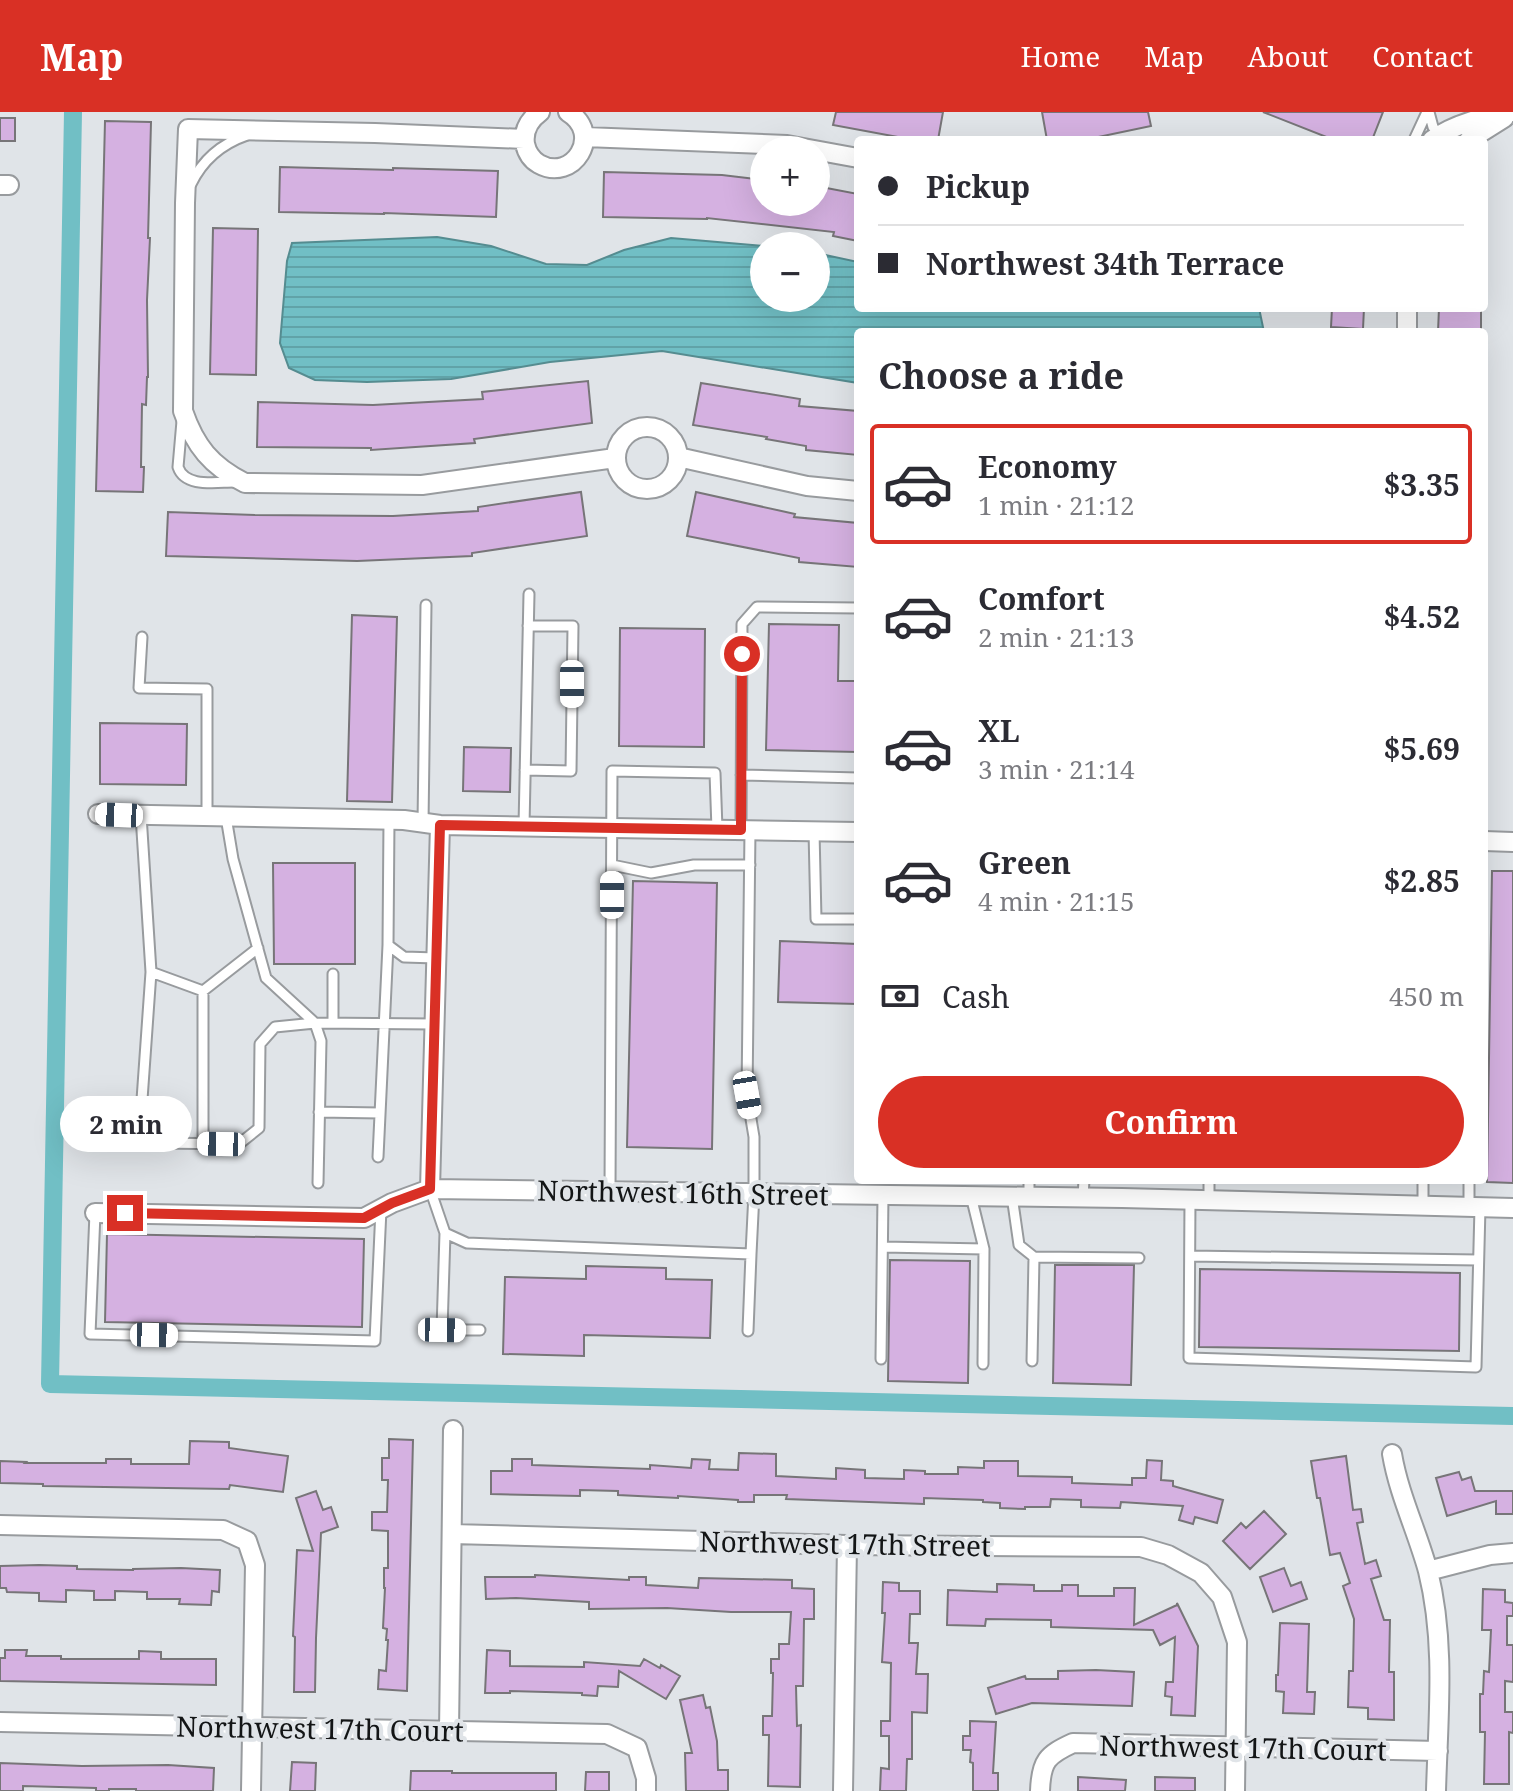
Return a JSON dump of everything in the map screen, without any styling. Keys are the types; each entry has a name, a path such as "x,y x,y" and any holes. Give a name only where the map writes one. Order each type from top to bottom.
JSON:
{"street":[{"path":"540,112 532,117 526,128 524,139 527,151 543,166 555,169 567,166 583,149 585,137 582,126 568,112"},
{"path":"1442,136 1478,118 1513,112"},
{"path":"1475,136 1513,112"},
{"path":"524,139 188,129 183,411 200,449 215,464 245,483 422,485 615,458"},
{"path":"585,137 787,145 854,157"},
{"path":"646,426 658,428 669,435 676,445 678,457 676,469 669,480 659,487 647,489 635,487 624,480 617,470 615,458 617,446 624,436 634,428 646,426"},
{"path":"678,457 807,486 854,491"},
{"path":"98,814 854,832"},
{"path":"95,1213 364,1218 430,1189 436,958 432,824"},
{"path":"1488,841 1513,842"},
{"name":"Northwest 16th Street","path":"430,1189 883,1195 934,1188 971,1196 1083,1189 1190,1200 1513,1208"},
{"path":"449,1731 453,1430"},
{"path":"1392,1454 1403,1500 1428,1571 1436,1616 1440,1647 1436,1791"},
{"path":"0,1525 223,1530 247,1541 255,1565 251,1791"},
{"name":"Northwest 17th Street","path":"452,1534 847,1545 1141,1547 1168,1555 1201,1573 1222,1597 1237,1642 1236,1746"},
{"path":"843,1791 847,1545"},
{"path":"1428,1571 1490,1555 1513,1553"},
{"name":"Northwest 17th Court","path":"0,1722 607,1734 637,1748 646,1778 646,1791"},
{"name":"Northwest 17th Court","path":"1040,1791 1040,1773 1051,1754 1073,1743 1438,1751"},
{"path":"1235,1791 1236,1746"}],"lane":[{"path":"1428,112 1437,136"},
{"path":"1416,136 1428,112"},
{"path":"185,203 193,180 207,159 238,138 262,131"},
{"path":"183,411 180,474 191,481 245,483"},
{"path":"524,826 529,594"},
{"path":"426,605 432,824"},
{"path":"748,1331 754,1137 747,1095 750,865 741,775 742,624 757,607 854,608"},
{"path":"525,770 571,771 573,626 528,626"},
{"path":"142,637 139,688 207,689 216,817 233,859 266,978 315,1023 321,1041 318,1183"},
{"path":"610,1191 612,771 715,773 717,829"},
{"path":"741,775 854,778"},
{"path":"141,815 151,972 140,1128 157,1143 239,1144 259,1128 260,1044 275,1027 315,1023 434,1024"},
{"path":"378,1157 388,945 389,820"},
{"path":"814,831 816,919 854,919"},
{"path":"612,865 651,873 694,865 750,865"},
{"path":"388,945 404,957 436,958"},
{"path":"203,991 258,948"},
{"path":"151,972 203,991"},
{"path":"333,974 333,1023"},
{"path":"203,991 203,1143"},
{"path":"319,1112 380,1113"},
{"path":"1209,1184 1209,1200"},
{"path":"1423,1184 1423,1206"},
{"path":"1190,1200 1189,1358 1476,1367 1478,1260 1470,1184"},
{"path":"430,1189 445,1233 442,1330 480,1330"},
{"path":"1023,1191 1019,1245 1034,1257 1139,1258"},
{"path":"881,1359 883,1195"},
{"path":"971,1196 984,1249 983,1364"},
{"path":"95,1213 90,1334 375,1341 381,1209"},
{"path":"445,1233 467,1243 751,1254"},
{"path":"883,1247 984,1249"},
{"path":"1190,1256 1478,1260"},
{"path":"1032,1361 1034,1257"}],"water":[{"path":"437,237 491,246 546,264 587,265 624,250 671,238 750,245 750,312 830,312 830,256 854,261 854,312 1260,312 1263,328 854,328 854,382 662,351 550,362 451,379 315,380 289,368 280,343 287,261 292,243"}],"building":[{"path":"836,112 943,112 939,136 892,136 833,125"},
{"path":"1042,112 1148,112 1151,126 1103,136 1046,136"},
{"path":"1263,112 1383,112 1374,136 1324,136"},
{"path":"0,118 15,118 15,141 0,141"},
{"path":"105,121 151,122 148,377 146,405 142,404 143,492 96,491"},
{"path":"280,167 498,171 496,217 279,212"},
{"path":"604,172 750,178 750,216 830,216 830,189 854,193 854,240 833,236 834,232 707,219 603,217"},
{"path":"213,228 258,229 256,375 210,374"},
{"path":"1332,312 1364,312 1363,328 1331,327"},
{"path":"1439,312 1481,312 1481,328 1438,328"},
{"path":"588,381 592,423 474,439 475,443 371,450 257,447 258,402 373,405 483,399 482,392"},
{"path":"701,383 800,399 799,406 854,411 854,455 806,450 806,446 767,437 693,425"},
{"path":"581,492 587,536 472,553 472,556 357,561 166,556 168,512 393,516 478,511 478,507"},
{"path":"696,492 795,514 794,517 854,523 854,567 799,562 799,558 687,536"},
{"path":"352,615 397,617 392,802 347,801"},
{"path":"769,624 839,625 838,681 854,681 854,752 766,750"},
{"path":"620,628 705,629 704,747 619,746"},
{"path":"100,723 187,724 186,785 100,784"},
{"path":"464,747 511,748 510,792 463,791"},
{"path":"273,863 355,863 355,964 274,964"},
{"path":"1492,871 1513,871 1513,1183 1488,1182"},
{"path":"633,881 717,883 712,1149 627,1147"},
{"path":"780,941 854,944 854,1004 778,1002"},
{"path":"107,1234 364,1239 362,1327 105,1322"},
{"path":"890,1260 970,1261 968,1383 888,1381"},
{"path":"1055,1265 1134,1265 1131,1385 1053,1383"},
{"path":"586,1266 666,1268 666,1279 712,1280 710,1338 584,1335 584,1356 503,1354 505,1277 586,1279"},
{"path":"1200,1269 1460,1273 1459,1351 1199,1347"},
{"path":"389,1439 413,1440 407,1691 378,1689 379,1670 386,1671 388,1640 387,1629 383,1628 388,1531 372,1530 372,1512 387,1512 388,1480 382,1480 382,1458 389,1458"},
{"path":"190,1441 229,1442 229,1448 288,1456 283,1492 230,1485 229,1489 0,1483 0,1461 106,1463 106,1459 131,1459 131,1464 189,1464"},
{"path":"739,1453 776,1454 776,1476 836,1479 836,1468 865,1470 865,1478 904,1479 904,1470 925,1471 925,1474 958,1474 958,1467 984,1468 984,1461 1018,1461 1018,1476 1072,1477 1072,1483 1132,1485 1132,1478 1146,1478 1147,1460 1162,1461 1161,1480 1173,1481 1173,1486 1223,1500 1217,1523 1195,1517 1193,1524 1179,1520 1183,1506 1121,1502 1120,1508 1081,1507 1081,1500 1051,1499 1050,1507 1025,1509 1000,1508 1000,1503 983,1500 924,1498 924,1504 786,1499 787,1495 754,1495 754,1502 738,1502 580,1490 580,1496 491,1494 491,1471 512,1471 512,1459 532,1459 532,1465 650,1469 650,1465 691,1468 692,1459 710,1460 709,1469 738,1470"},
{"path":"1346,1456 1353,1510 1361,1509 1363,1522 1357,1523 1365,1564 1376,1560 1381,1576 1371,1579 1384,1620 1390,1620 1389,1672 1394,1672 1394,1720 1368,1719 1368,1708 1348,1707 1349,1671 1353,1671 1354,1619 1343,1586 1350,1583 1340,1553 1330,1555 1311,1461"},
{"path":"1459,1472 1462,1480 1471,1477 1475,1491 1513,1491 1513,1514 1496,1514 1496,1501 1447,1516 1436,1478"},
{"path":"316,1491 323,1510 331,1507 338,1527 321,1533 315,1692 294,1692 297,1550 313,1551 296,1498"},
{"path":"1264,1511 1286,1534 1250,1569 1223,1541 1241,1523 1246,1528"},
{"path":"0,1566 77,1566 77,1569 220,1570 219,1592 212,1591 211,1605 179,1604 180,1599 147,1599 147,1592 115,1591 115,1600 94,1600 94,1591 66,1590 66,1602 39,1601 39,1593 7,1592 6,1588 0,1588"},
{"path":"1284,1568 1291,1586 1301,1582 1307,1599 1273,1612 1260,1577"},
{"path":"535,1575 629,1580 629,1577 646,1577 646,1585 698,1588 699,1578 792,1580 792,1588 814,1589 814,1619 804,1619 803,1686 796,1686 797,1726 801,1725 800,1787 768,1786 769,1735 763,1735 763,1716 772,1716 771,1659 779,1659 779,1644 789,1644 791,1612 589,1609 589,1602 486,1599 485,1577"},
{"path":"883,1582 899,1583 899,1591 920,1591 920,1614 910,1614 909,1643 918,1643 916,1674 928,1674 927,1713 912,1712 912,1759 907,1759 906,1791 880,1791 881,1768 889,1769 889,1736 881,1736 881,1721 890,1721 891,1663 882,1662"},
{"path":"997,1584 1034,1585 1034,1591 1062,1591 1062,1585 1078,1585 1078,1596 1114,1596 1114,1588 1135,1588 1134,1625 1177,1603 1198,1646 1195,1716 1171,1715 1172,1697 1165,1696 1166,1682 1173,1682 1175,1637 1160,1645 1153,1630 1051,1627 1051,1620 986,1619 985,1626 947,1625 948,1590 997,1592"},
{"path":"1483,1589 1505,1590 1505,1602 1513,1603 1513,1616 1507,1616 1507,1645 1513,1645 1513,1682 1505,1681 1505,1712 1513,1712 1513,1733 1509,1732 1509,1784 1484,1784 1485,1732 1480,1732 1480,1694 1483,1694 1484,1671 1489,1672 1491,1630 1482,1630"},
{"path":"1280,1623 1309,1624 1307,1692 1315,1692 1314,1714 1283,1713 1284,1692 1276,1691"},
{"path":"5,1650 27,1650 26,1656 61,1656 61,1659 139,1659 139,1651 161,1652 161,1659 216,1659 216,1685 0,1681 0,1658 5,1658"},
{"path":"487,1650 510,1651 510,1666 584,1667 584,1662 640,1666 644,1659 680,1676 666,1699 619,1671 618,1687 598,1686 597,1696 510,1691 485,1693"},
{"path":"1058,1671 1134,1672 1132,1706 1032,1703 996,1714 988,1688 1025,1676 1026,1679 1058,1679"},
{"path":"703,1695 706,1708 710,1707 717,1741 718,1770 728,1770 728,1791 686,1791 685,1753 692,1753 680,1700"},
{"path":"970,1721 996,1722 993,1773 998,1773 998,1791 973,1791 971,1750 963,1750 963,1736 970,1736"},
{"path":"292,1762 316,1763 315,1791 290,1791"},
{"path":"0,1763 214,1768 213,1791 96,1791 96,1788 23,1786 23,1791 0,1791"},
{"path":"411,1771 556,1773 556,1791 410,1791"},
{"path":"586,1772 609,1772 609,1791 585,1791"},
{"path":"1078,1777 1126,1780 1125,1791 1078,1791"},
{"path":"1155,1777 1195,1778 1195,1791 1155,1791"}],"waterway":[{"path":"73,112 50,1384 1513,1416"}],"route":[{"path":"125,1213 364,1218 392,1203 430,1189 440,825 741,830 742,654"}]}
